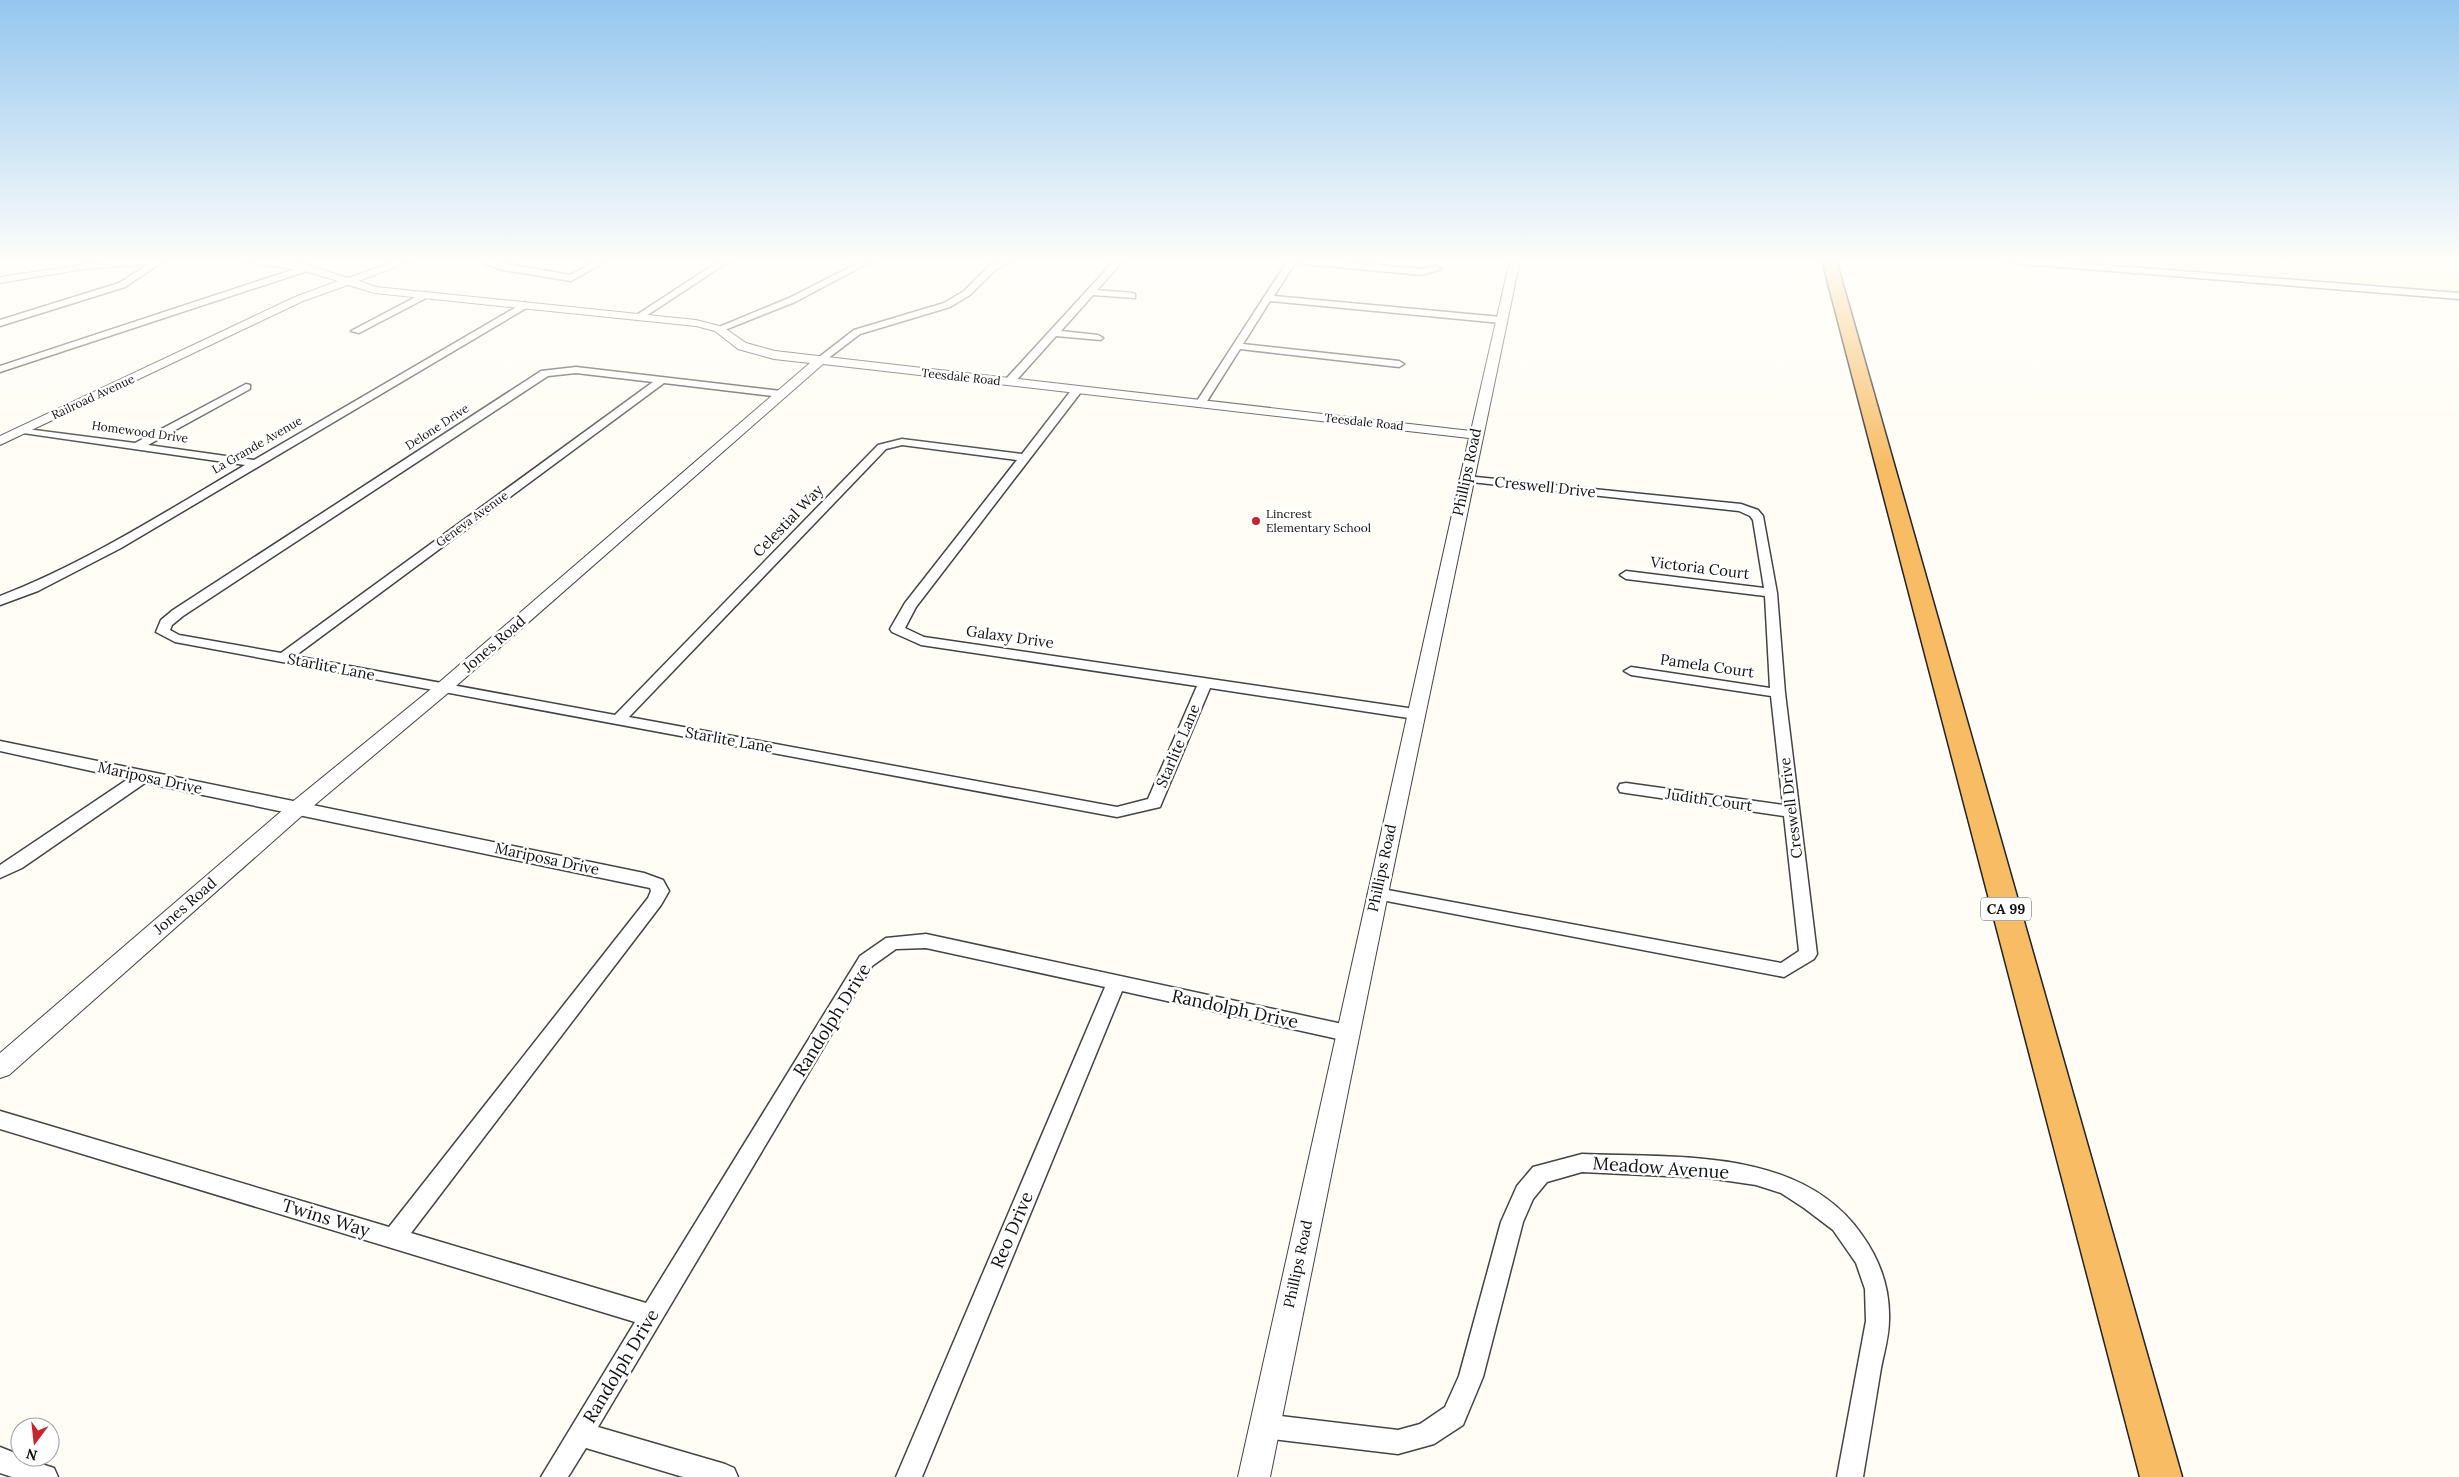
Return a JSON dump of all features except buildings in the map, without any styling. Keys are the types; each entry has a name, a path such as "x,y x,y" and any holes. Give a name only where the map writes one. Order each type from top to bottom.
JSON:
{"highway":[{"name":"CA 99","path":"1848,329 2160,1477"}],"street":[{"path":"0,369 122,329"},
{"name":"Railroad Avenue","path":"0,441 236,329"},
{"path":"356,331 360,329"},
{"name":"La Grande Avenue","path":"0,601 33,588 117,545 484,329"},
{"name":"Teesdale Road","path":"719,329 742,346 774,355 1475,435"},
{"name":"Jones Road","path":"0,1068 298,808 442,689 781,394 857,332 866,329"},
{"path":"1009,382 1058,329"},
{"path":"1200,404 1248,329"},
{"name":"Phillips Road","path":"1254,1477 1415,714 1500,329"},
{"path":"1054,333 1098,338"},
{"path":"1237,346 1399,364"},
{"name":"Delone Drive","path":"175,638 163,632 163,628 178,613 544,373 571,370 781,394"},
{"name":"Geneva Avenue","path":"283,658 661,381"},
{"path":"136,446 246,387"},
{"name":"Galaxy Drive","path":"1076,390 910,606 897,629 921,640 1415,714"},
{"name":"Homewood Drive","path":"23,430 254,463"},
{"name":"Celestial Way","path":"618,720 882,448 902,442 1024,458"},
{"name":"Creswell Drive","path":"1377,894 1784,970 1808,954 1778,693 1771,594 1761,525 1754,513 1741,508 1466,479"},
{"name":"Victoria Court","path":"1626,575 1771,594"},
{"name":"Starlite Lane","path":"175,638 442,689 1117,812 1154,803 1205,683"},
{"name":"Pamela Court","path":"1631,671 1778,693"},
{"name":"Mariposa Drive","path":"0,746 142,777 644,879 657,884 660,891 655,901 394,1238"},
{"path":"0,872 16,864 142,777"},
{"name":"Judith Court","path":"1626,788 1791,812"},
{"name":"Randolph Drive","path":"554,1477 866,961 892,944 926,941 1347,1033"},
{"name":"Reo Drive","path":"909,1477 1116,984"},
{"name":"Twins Way","path":"0,1120 652,1316"},
{"name":"Meadow Avenue","path":"1264,1426 1398,1442 1425,1435 1454,1416 1470,1376 1512,1222 1525,1193 1540,1174 1582,1163 1708,1169 1756,1176 1787,1186 1812,1200 1841,1223 1865,1258 1876,1289 1878,1321 1850,1477"},
{"path":"580,1434 726,1477"},
{"path":"0,1460 45,1477"}],"place":[{"name":"Lincrest Elementary School","path":"1256,521"}]}
